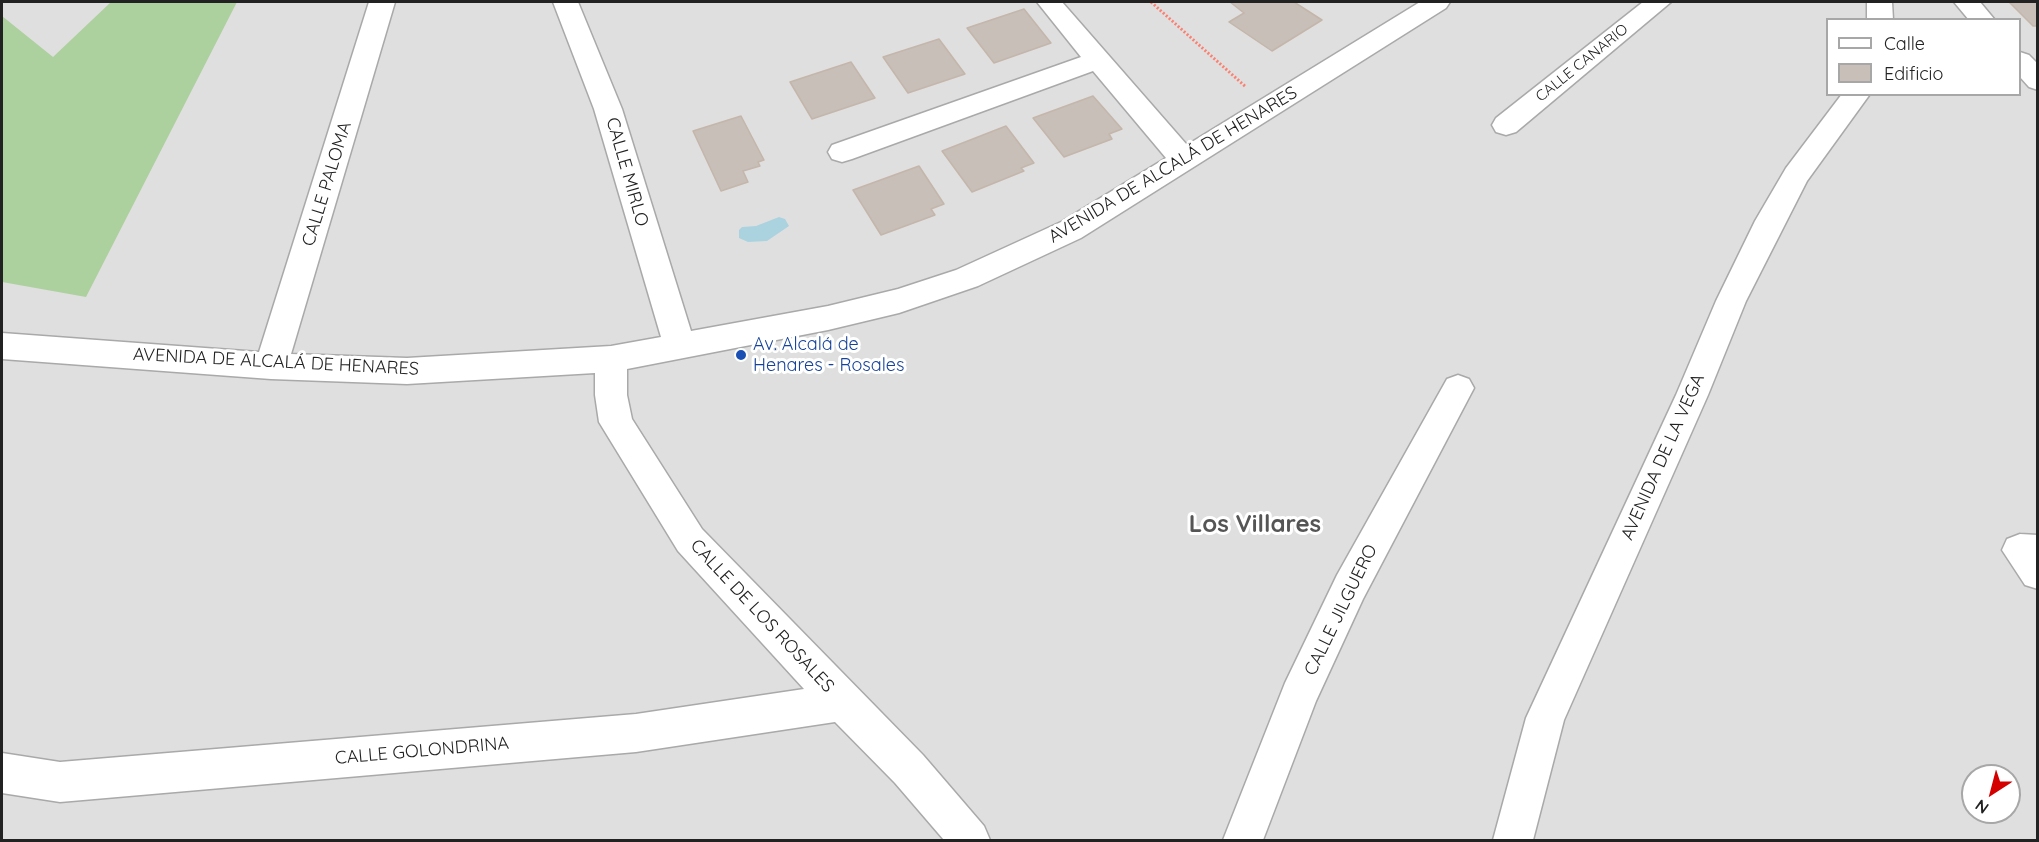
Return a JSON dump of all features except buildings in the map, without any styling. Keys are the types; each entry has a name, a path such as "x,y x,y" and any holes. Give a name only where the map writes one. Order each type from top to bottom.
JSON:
{"street":[{"name":"CALLE PALOMA","path":"271,366 382,2"},
{"name":"CALLE MIRLO","path":"566,2 608,109 680,346"},
{"path":"1049,2 1183,159"},
{"name":"AVENIDA DE ALCALÁ DE HENARES","path":"2,346 271,366 407,371 611,359 838,316 899,301 967,278 1071,230 1437,2"},
{"name":"CALLE CANARIO","path":"1506,125 1658,2"},
{"path":"1880,2 1880,18"},
{"path":"1967,2 1981,18"},
{"path":"842,152 1098,60"},
{"path":"2021,63 2037,81"},
{"name":"AVENIDA DE LA VEGA","path":"1524,836 1545,718 1692,395 1731,301 1770,221 1796,175 1855,96"},
{"name":"CALLE DE LOS ROSALES","path":"611,359 611,395 616,422 690,540 842,702 909,769 970,840"},
{"name":"CALLE JILGUERO","path":"1243,840 1299,696 1350,587 1458,387"},
{"path":"2037,550 2020,550 2037,573"},
{"name":"CALLE GOLONDRINA","path":"2,773 60,782 72,781 636,733 842,702"}],"path":[{"path":"1151,2 1269,108"}],"shaded area":[{"path":"2,2 2037,2 2037,840 2,840"}],"green space":[{"path":"111,2 237,2 86,297 2,282 2,16 53,57"}],"water":[{"path":"779,217 785,219 789,226 767,241 748,242 739,238 739,230 742,227 756,226"}],"place":[{"name":"Av. Alcalá de Henares - Rosales","path":"741,355"}],"district":[{"name":"Los Villares","path":"1255,525"}]}
